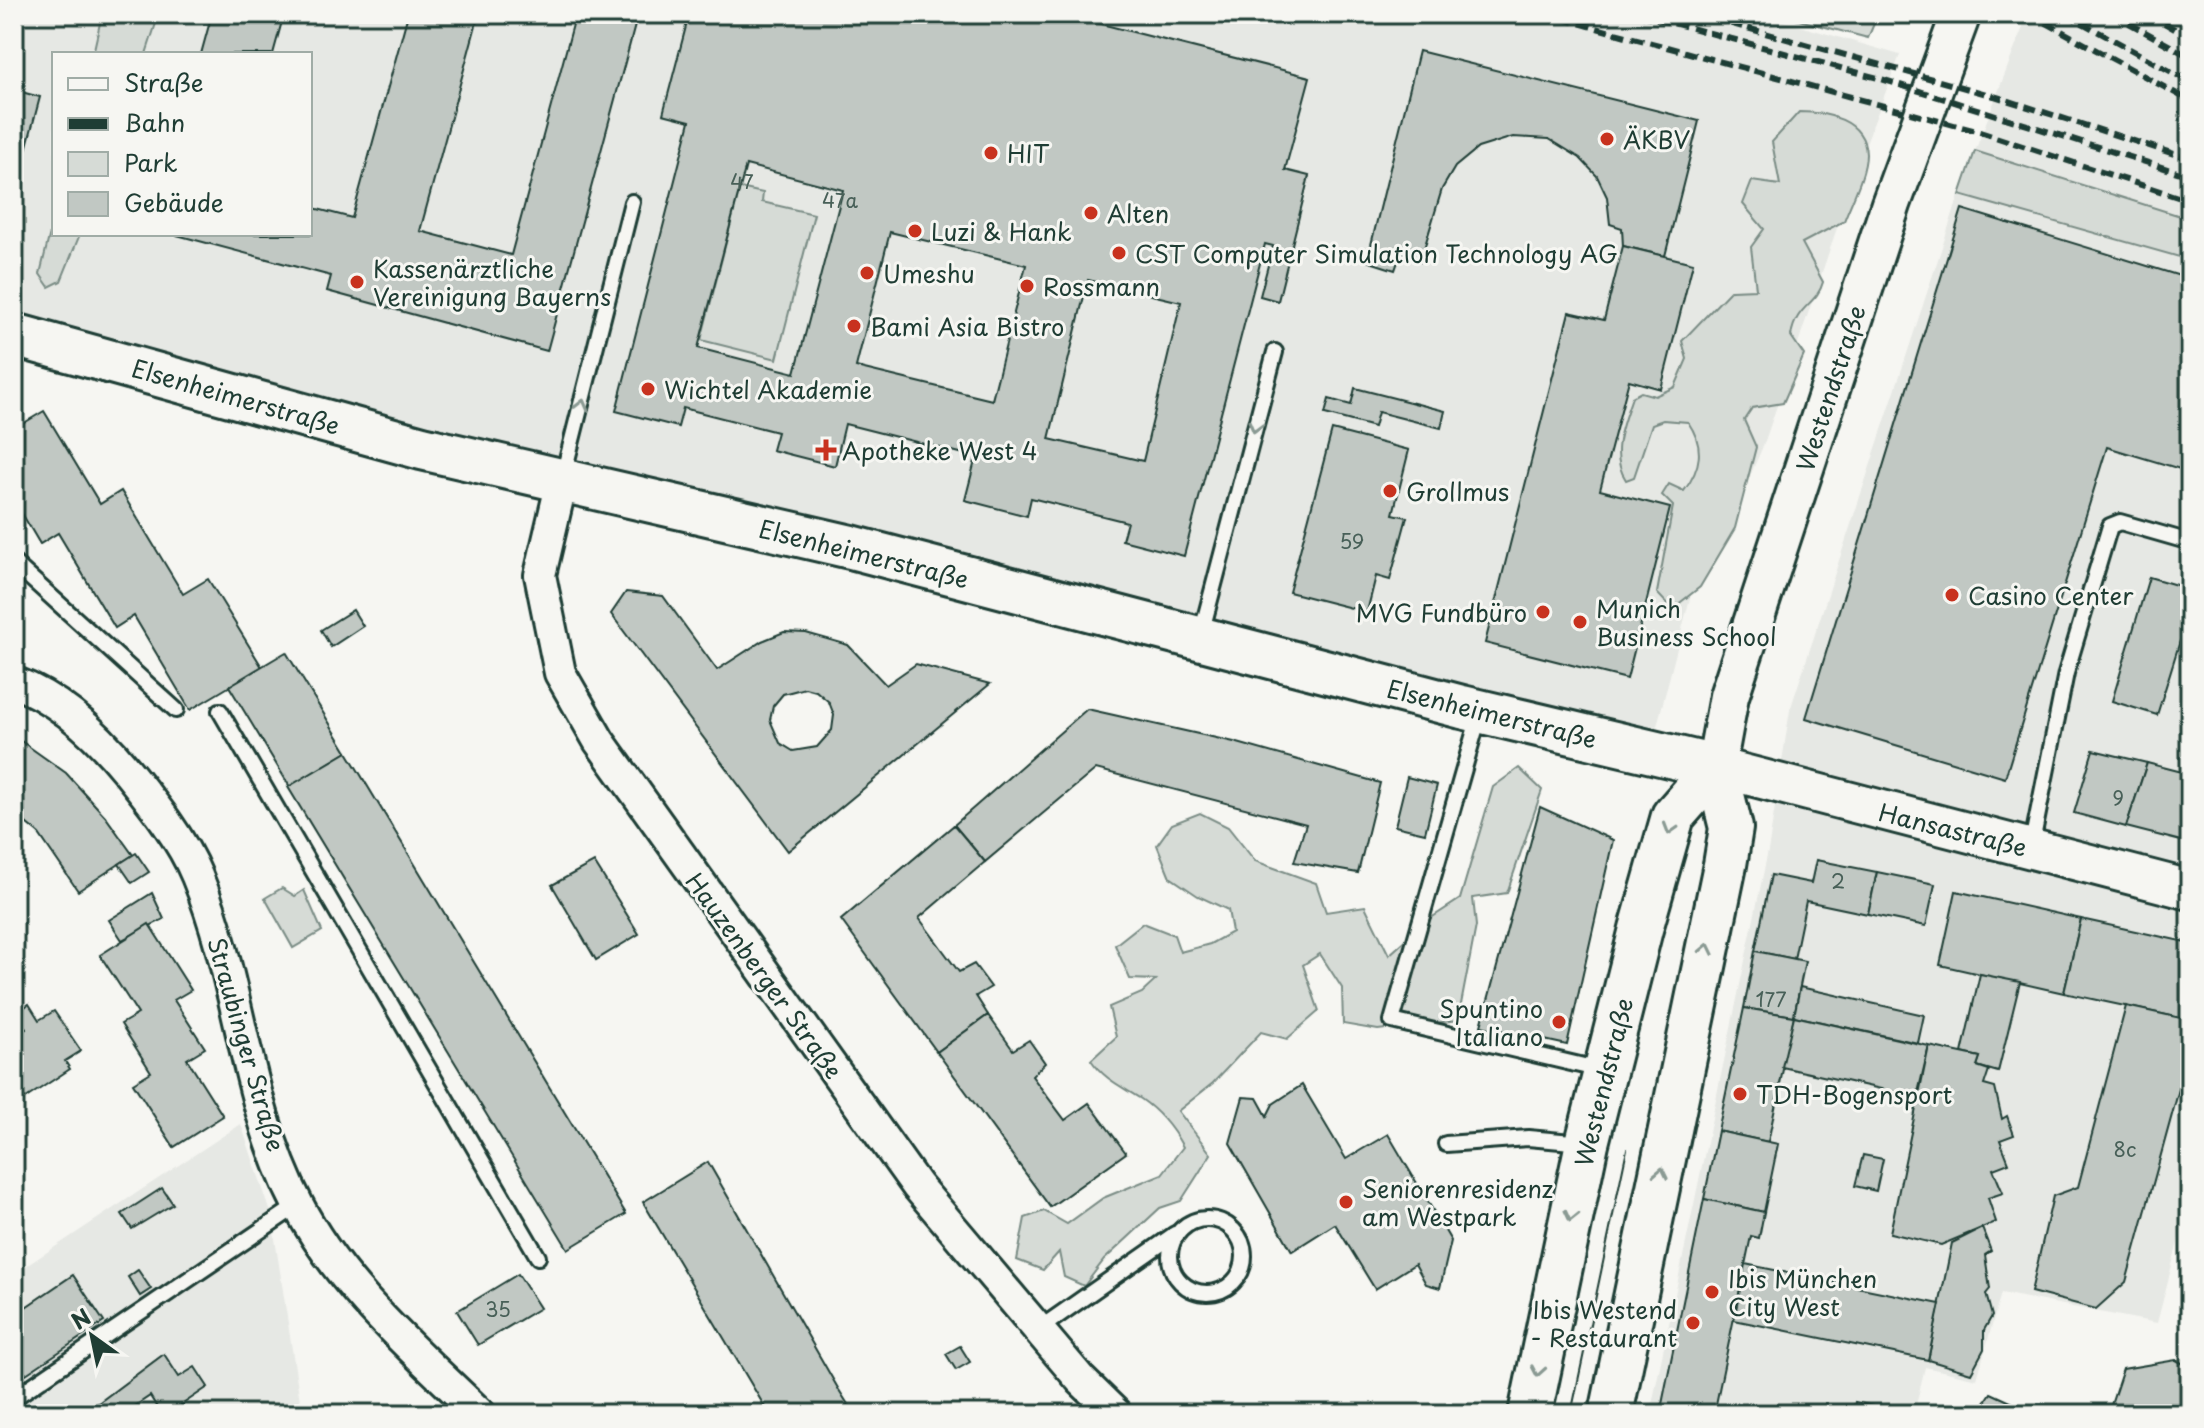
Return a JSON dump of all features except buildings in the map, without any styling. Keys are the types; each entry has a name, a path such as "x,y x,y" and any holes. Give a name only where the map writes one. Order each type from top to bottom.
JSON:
{"main road":[{"name":"Elsenheimerstraße","path":"14,335 422,448 851,547 1480,711 1716,767"},
{"name":"Westendstraße","path":"1530,1414 1587,1143 1673,816 1716,767"},
{"name":"Westendstraße","path":"1611,1414 1729,841 1731,828 1716,767"}],"street":[{"name":"Westendstraße","path":"1716,767 1733,682 1891,204 1961,14"},
{"name":"Hauzenberger Straße","path":"562,481 540,575 560,673 599,741 917,1186 1081,1380 1116,1414"},
{"name":"Straubinger Straße","path":"14,682 76,718 109,749 191,863 213,920 265,1122 298,1205 331,1260 413,1349 480,1414"},
{"name":"Hansastraße","path":"1716,767 2190,890"}],"lane":[{"path":"562,481 632,202"},
{"path":"1201,637 1275,352"},
{"path":"2031,849 2066,673 2110,526 2120,522 2190,542"},
{"path":"14,563 176,710"},
{"path":"220,711 538,1257"},
{"path":"1480,711 1392,1021 1605,1071"},
{"path":"1446,1144 1544,1138 1587,1143"},
{"path":"14,1398 298,1205"},
{"path":"1039,1329 1146,1254 1179,1231 1199,1219 1222,1222 1240,1239 1244,1264 1231,1286 1207,1294 1183,1286 1146,1254"},
{"path":"1175,1276 1170,1253 1179,1231"}],"shaded area":[{"path":"14,14 1759,14 1900,55 1864,148 1764,444 1734,512 1696,575 1650,753 14,335"},
{"path":"2028,14 2190,14 2190,1196 2157,1323 2001,1293 1977,1379 1925,1367 1914,1414 1650,1414 1768,851 1790,710 1964,180"},
{"path":"241,1124 271,1213 300,1401 283,1414 14,1414 14,1274"}],"green space":[{"path":"102,14 159,14 147,52 93,52"},
{"path":"1795,14 1878,14 1868,38 1791,18"},
{"path":"1799,112 1832,116 1851,125 1864,142 1864,170 1844,221 1802,243 1823,282 1816,296 1797,318 1791,336 1804,355 1783,403 1752,408 1744,420 1756,447 1735,528 1700,587 1672,609 1657,593 1673,506 1662,495 1669,484 1684,491 1690,482 1699,457 1697,440 1688,422 1663,420 1652,424 1634,477 1626,480 1618,460 1622,428 1632,397 1641,392 1655,396 1675,387 1687,359 1682,341 1731,290 1756,289 1751,247 1764,229 1743,204 1752,181 1780,185 1772,142"},
{"path":"1975,151 2190,219 2190,260 1960,195"},
{"path":"740,188 763,193 762,202 814,214 777,359 701,340"},
{"path":"52,224 52,236 79,236 61,281 49,287 40,274"},
{"path":"1519,768 1542,790 1507,893 1473,898 1476,926 1458,1020 1378,1030 1343,1024 1342,988 1320,954 1303,965 1319,1011 1287,1039 1261,1032 1213,1083 1178,1111 1211,1154 1181,1201 1160,1208 1104,1260 1084,1286 1064,1277 1059,1252 1043,1270 1017,1260 1025,1218 1044,1211 1067,1224 1103,1198 1162,1174 1183,1147 1170,1126 1154,1109 1108,1078 1091,1060 1116,1037 1109,1007 1142,993 1156,980 1130,979 1115,945 1143,923 1174,935 1180,952 1210,944 1232,932 1228,910 1198,896 1170,877 1157,845 1172,824 1200,813 1228,827 1255,861 1316,883 1326,912 1365,906 1389,955 1428,920 1460,899 1493,787"},
{"path":"282,888 295,896 304,890 322,931 293,948 265,898"}],"tram line":[{"path":"1571,1414 1627,1149"}],"railway":[{"path":"1545,14 1980,132 2190,201"},
{"path":"1639,14 1878,78 2190,176"},
{"path":"1696,14 1994,96 2190,159"},
{"path":"2030,14 2190,101"},
{"path":"2066,14 2190,82"},
{"path":"2113,14 2190,57"},
{"path":"2149,14 2190,38"}],"place":[{"name":"ÄKBV","path":"1607,139"},
{"name":"HIT","path":"991,153"},
{"name":"Alten","path":"1091,213"},
{"name":"Luzi & Hank","path":"915,231"},
{"name":"CST Computer Simulation Technology AG","path":"1119,253"},
{"name":"Umeshu","path":"867,273"},
{"name":"Kassenärztliche Vereinigung Bayerns","path":"357,282"},
{"name":"Rossmann","path":"1027,286"},
{"name":"Bami Asia Bistro","path":"854,326"},
{"name":"Wichtel Akademie","path":"648,389"},
{"name":"Apotheke West 4","path":"826,450"},
{"name":"Grollmus","path":"1390,491"},
{"name":"Casino Center","path":"1952,595"},
{"name":"MVG Fundbüro","path":"1543,612"},
{"name":"Munich Business School","path":"1580,622"},
{"name":"Spuntino Italiano","path":"1559,1022"},
{"name":"TDH-Bogensport","path":"1740,1094"},
{"name":"Seniorenresidenz am Westpark","path":"1346,1202"},
{"name":"Ibis München City West","path":"1712,1292"},
{"name":"Ibis Westend - Restaurant","path":"1693,1323"}]}
